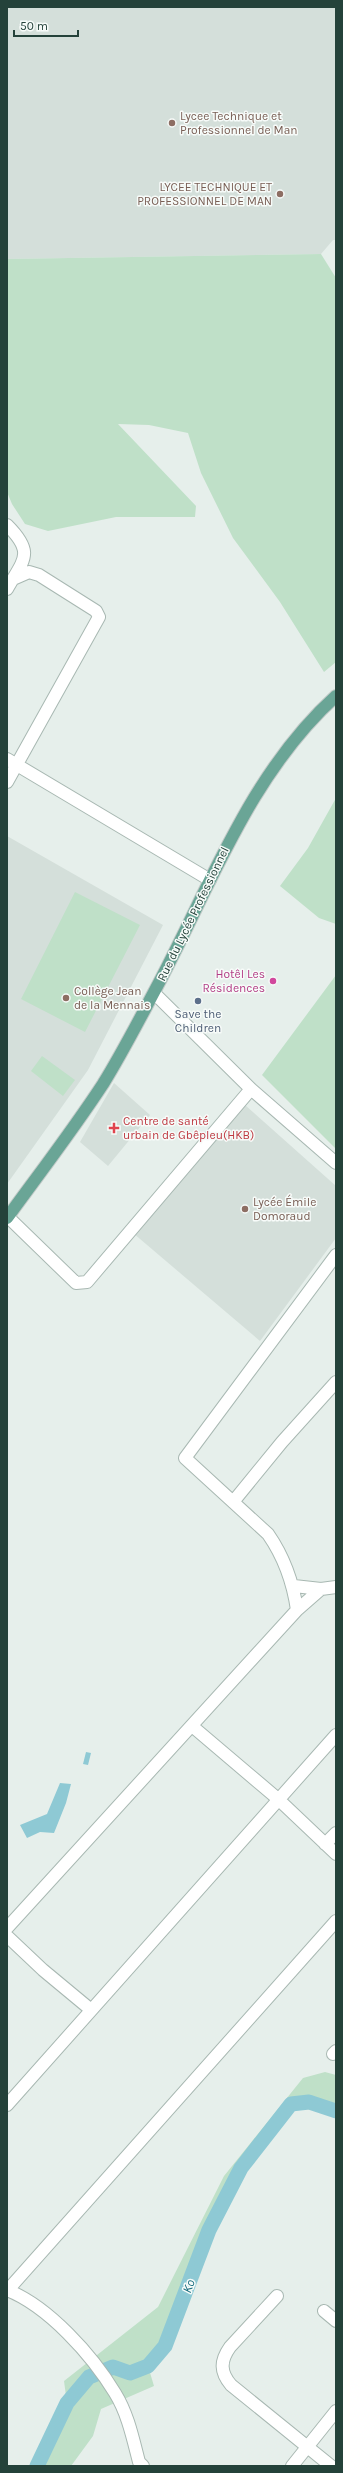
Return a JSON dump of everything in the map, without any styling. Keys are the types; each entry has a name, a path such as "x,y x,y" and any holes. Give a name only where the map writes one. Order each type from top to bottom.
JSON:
{"main road":[{"name":"Rue du Lycée Professionnel","path":"7,1218 103,1083 154,993 234,832 289,748 336,696"}],"street":[{"path":"7,525 22,540 25,552 10,584"},
{"path":"7,782 12,762 99,617 96,611 39,575 29,572 10,584"},
{"path":"12,762 210,880"},
{"path":"154,993 251,1089 336,1163"},
{"path":"7,1218 76,1283 82,1284 87,1282 251,1089"},
{"path":"297,1610 294,1586 276,1546 268,1534 234,1502 186,1461 186,1454 336,1255"},
{"path":"234,1502 336,1382"},
{"path":"294,1586 321,1589 336,1587"},
{"path":"7,1928 297,1610 321,1589"},
{"path":"192,1726 278,1799 336,1854"},
{"path":"7,2105 90,2009 336,1735"},
{"path":"325,1844 336,1833"},
{"path":"139,2465 128,2419 116,2393 64,2328 25,2297 7,2290 336,1921"},
{"path":"7,1936 43,1970 90,2009"},
{"path":"277,2296 230,2347 224,2356 222,2372 232,2385 331,2466"},
{"path":"324,2311 336,2321"},
{"path":"292,2466 336,2411"}],"shaded area":[{"name":"Lycee Technique et Professionnel de Man","path":"7,7 336,7 336,240 333,240 321,254 7,259"},
{"name":"Collège Jean de la Mennais","path":"7,836 163,925 88,1070 7,1184"},
{"name":"Centre de santé urbain de Gbêpleu(HKB)","path":"114,1083 150,1115 108,1166 80,1142"},
{"name":"Lycée Émile Domoraud","path":"245,1105 336,1186 336,1238 260,1341 133,1233"}],"green space":[{"path":"321,254 336,278 336,662 324,672 280,602 233,538 201,473 188,433 149,425 118,424 196,506 195,517 116,517 48,531 25,524 12,504 7,492 7,259"},
{"path":"336,798 336,924 319,918 280,886 308,848"},
{"path":"75,892 140,925 85,1032 21,999"},
{"path":"336,975 336,1149 262,1075"},
{"path":"42,1056 75,1080 63,1096 31,1071"},
{"path":"325,2072 336,2075 336,2111 309,2102 291,2104 241,2168 209,2230 165,2346 148,2366 154,2386 101,2409 93,2436 71,2466 37,2466 67,2403 64,2381 158,2307 224,2176 303,2078"}],"water":[{"path":"86,1752 91,1753 88,1765 83,1764"},
{"path":"60,1783 71,1784 66,1803 54,1833 40,1832 27,1838 20,1825 47,1814"}],"waterway":[{"name":"Ko","path":"37,2466 67,2403 89,2377 113,2367 130,2373 148,2366 165,2346 209,2230 241,2168 291,2104 309,2102 336,2111"}],"place":[{"name":"Lycee Technique et Professionnel de Man","path":"172,123"},
{"name":"LYCEE TECHNIQUE ET PROFESSIONNEL DE MAN","path":"280,194"},
{"name":"Hotêl Les Résidences","path":"273,981"},
{"name":"Collège Jean de la Mennais","path":"66,998"},
{"name":"Save the Children","path":"198,1001"},
{"name":"Centre de santé urbain de Gbêpleu(HKB)","path":"114,1128"},
{"name":"Lycée Émile Domoraud","path":"245,1209"}]}
